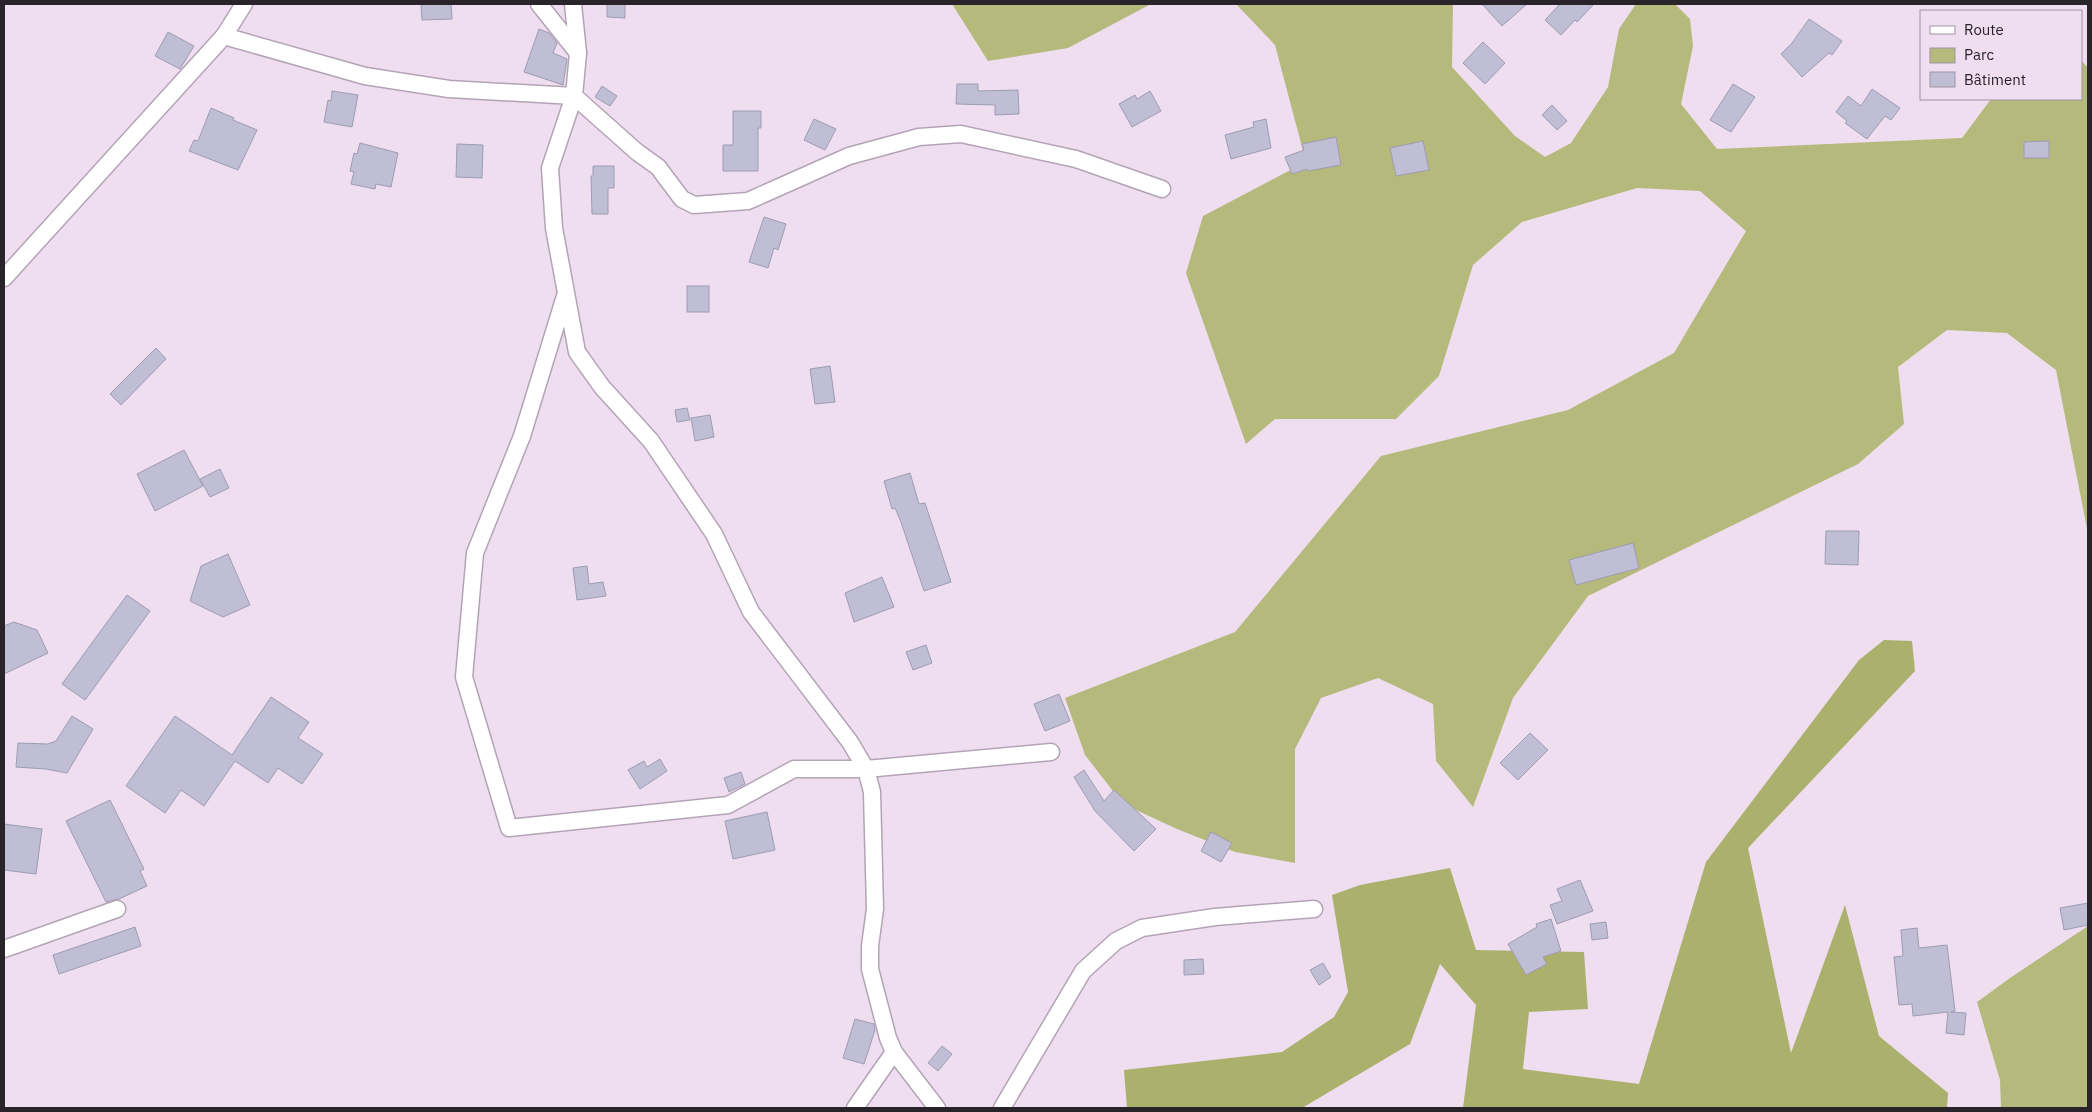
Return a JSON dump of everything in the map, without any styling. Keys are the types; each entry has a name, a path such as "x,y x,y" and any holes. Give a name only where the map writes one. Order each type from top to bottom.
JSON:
{"street":[{"path":"4,278 224,36 244,4"},
{"path":"539,4 578,53"},
{"path":"573,4 578,53 574,96 550,168 554,228 577,352 602,387 651,440 714,534 750,612 850,742 866,769 872,792 875,909 870,946 870,969 888,1038 894,1052 937,1108"},
{"path":"224,36 365,76 449,89 574,96 637,152 658,167 682,199 694,205 748,202 849,156 919,137 960,134 1076,159 1162,190"},
{"path":"566,291 522,436 476,553 464,677 509,828 728,805 794,769 866,769 1051,752"},
{"path":"4,949 117,909"},
{"path":"1002,1108 1083,971 1116,941 1142,928 1215,918 1314,909"},
{"path":"855,1108 894,1052"}],"green space":[{"path":"952,4 1151,4 1068,48 988,61"},
{"path":"1236,4 1453,4 1452,67 1515,136 1545,157 1571,143 1608,87 1619,29 1636,4 1675,4 1690,19 1693,46 1681,104 1717,149 1962,138 1990,100 2082,100 2082,61 2088,68 2088,534 2056,370 2007,333 1947,330 1898,367 1904,424 1858,464 1588,596 1513,698 1473,807 1436,761 1433,704 1378,678 1321,698 1295,749 1295,863 1235,852 1177,829 1123,804 1085,755 1065,698 1235,632 1381,456 1568,410 1674,353 1746,231 1700,191 1637,188 1522,222 1473,265 1439,376 1396,419 1275,419 1246,444 1186,273 1203,216 1306,162 1275,45"},
{"path":"1884,640 1912,641 1915,671 1748,848 1791,1053 1845,905 1879,1036 1948,1093 1947,1108 1463,1108 1476,1005 1440,964 1410,1044 1302,1108 1127,1108 1124,1070 1282,1052 1334,1017 1348,992 1332,895 1360,885 1450,868 1476,950 1584,952 1588,1009 1529,1012 1523,1069 1639,1084 1706,862 1859,660"},
{"path":"2088,926 2088,1108 2001,1108 2000,1080 1977,1002"}],"building":[{"path":"421,4 451,4 452,19 422,20"},
{"path":"607,4 625,4 625,18 607,17"},
{"path":"1482,4 1527,4 1502,26"},
{"path":"1560,4 1594,4 1561,35 1545,20"},
{"path":"1809,19 1842,41 1832,55 1829,53 1802,77 1781,54 1792,43"},
{"path":"539,29 549,33 557,43 553,53 567,59 563,85 524,72"},
{"path":"168,32 194,46 180,69 155,56"},
{"path":"1483,42 1505,63 1485,84 1463,63"},
{"path":"957,84 978,84 978,91 1018,90 1019,114 995,115 995,105 956,104"},
{"path":"1733,84 1755,97 1731,132 1710,120"},
{"path":"602,86 617,96 610,106 595,97"},
{"path":"1872,89 1900,108 1891,120 1885,116 1867,139 1845,123 1847,121 1836,112 1848,96 1861,106"},
{"path":"332,91 358,95 352,127 324,122 328,100 331,101"},
{"path":"1150,91 1161,111 1132,127 1119,104 1135,95 1137,99"},
{"path":"1552,105 1567,121 1557,130 1542,115"},
{"path":"211,108 257,130 238,170 189,151 194,140 198,141"},
{"path":"733,111 761,111 761,128 758,128 758,171 723,171 723,145 733,145"},
{"path":"814,119 836,129 825,150 804,140"},
{"path":"1266,119 1271,148 1231,159 1225,135 1254,127 1253,122"},
{"path":"1336,137 1341,165 1308,171 1307,169 1292,174 1285,157 1304,150 1302,144"},
{"path":"1423,141 1429,170 1396,176 1390,148"},
{"path":"2049,141 2049,158 2024,158 2024,142"},
{"path":"360,143 398,153 391,187 376,184 375,189 351,184 354,172 350,171 354,153 357,154"},
{"path":"457,144 483,145 482,178 456,177"},
{"path":"593,166 614,166 614,188 608,188 608,214 592,214 591,176 593,176"},
{"path":"764,217 786,224 778,250 774,248 768,268 749,262"},
{"path":"687,286 709,286 709,312 687,312"},
{"path":"156,348 166,359 121,405 110,394"},
{"path":"830,366 835,402 815,404 810,369"},
{"path":"687,408 690,420 677,422 675,410"},
{"path":"710,415 714,437 695,441 691,418"},
{"path":"184,450 203,486 155,511 137,474"},
{"path":"220,469 229,488 210,497 200,479"},
{"path":"910,473 919,504 925,503 951,582 924,591 901,522 895,508 892,509 884,481"},
{"path":"1826,531 1859,531 1858,565 1825,564"},
{"path":"1633,543 1639,568 1576,585 1569,560"},
{"path":"228,554 250,605 223,617 190,601 201,566"},
{"path":"587,566 589,584 603,582 606,596 577,600 573,568"},
{"path":"882,577 894,607 854,622 845,593"},
{"path":"127,595 150,611 85,700 62,684"},
{"path":"14,622 37,630 48,653 4,674 4,626"},
{"path":"926,645 932,663 913,670 906,652"},
{"path":"1059,694 1070,721 1045,731 1034,704"},
{"path":"271,697 309,722 298,738 323,754 302,784 278,768 268,783 235,761 204,806 181,790 165,813 126,786 175,716 232,755"},
{"path":"72,716 93,729 67,773 46,769 16,767 18,743 48,744 56,741"},
{"path":"1530,733 1548,750 1518,780 1500,763"},
{"path":"660,759 667,771 640,789 628,770 644,761 647,767"},
{"path":"1084,770 1104,801 1114,790 1156,829 1134,851 1095,811 1074,777"},
{"path":"741,772 745,784 729,792 724,778"},
{"path":"110,800 144,869 140,871 147,886 119,899 106,902 66,821"},
{"path":"767,812 775,850 733,859 725,821"},
{"path":"4,824 42,829 36,874 4,870"},
{"path":"1211,832 1232,843 1221,862 1201,851"},
{"path":"1580,880 1593,911 1557,924 1550,905 1562,901 1557,889"},
{"path":"2088,903 2088,925 2064,930 2060,908"},
{"path":"1551,919 1561,951 1543,957 1547,964 1526,975 1508,944 1537,927 1536,924"},
{"path":"1606,922 1608,938 1592,940 1590,924"},
{"path":"135,927 141,946 59,974 53,955"},
{"path":"1917,928 1919,948 1947,945 1955,1011 1951,1012 1966,1013 1964,1035 1946,1033 1948,1012 1913,1016 1912,1004 1899,1005 1894,957 1903,956 1901,930"},
{"path":"1203,959 1204,974 1184,975 1184,960"},
{"path":"1323,963 1331,977 1319,985 1310,970"},
{"path":"855,1019 874,1024 875,1030 864,1064 843,1058"},
{"path":"942,1046 952,1054 938,1071 928,1063"}]}
